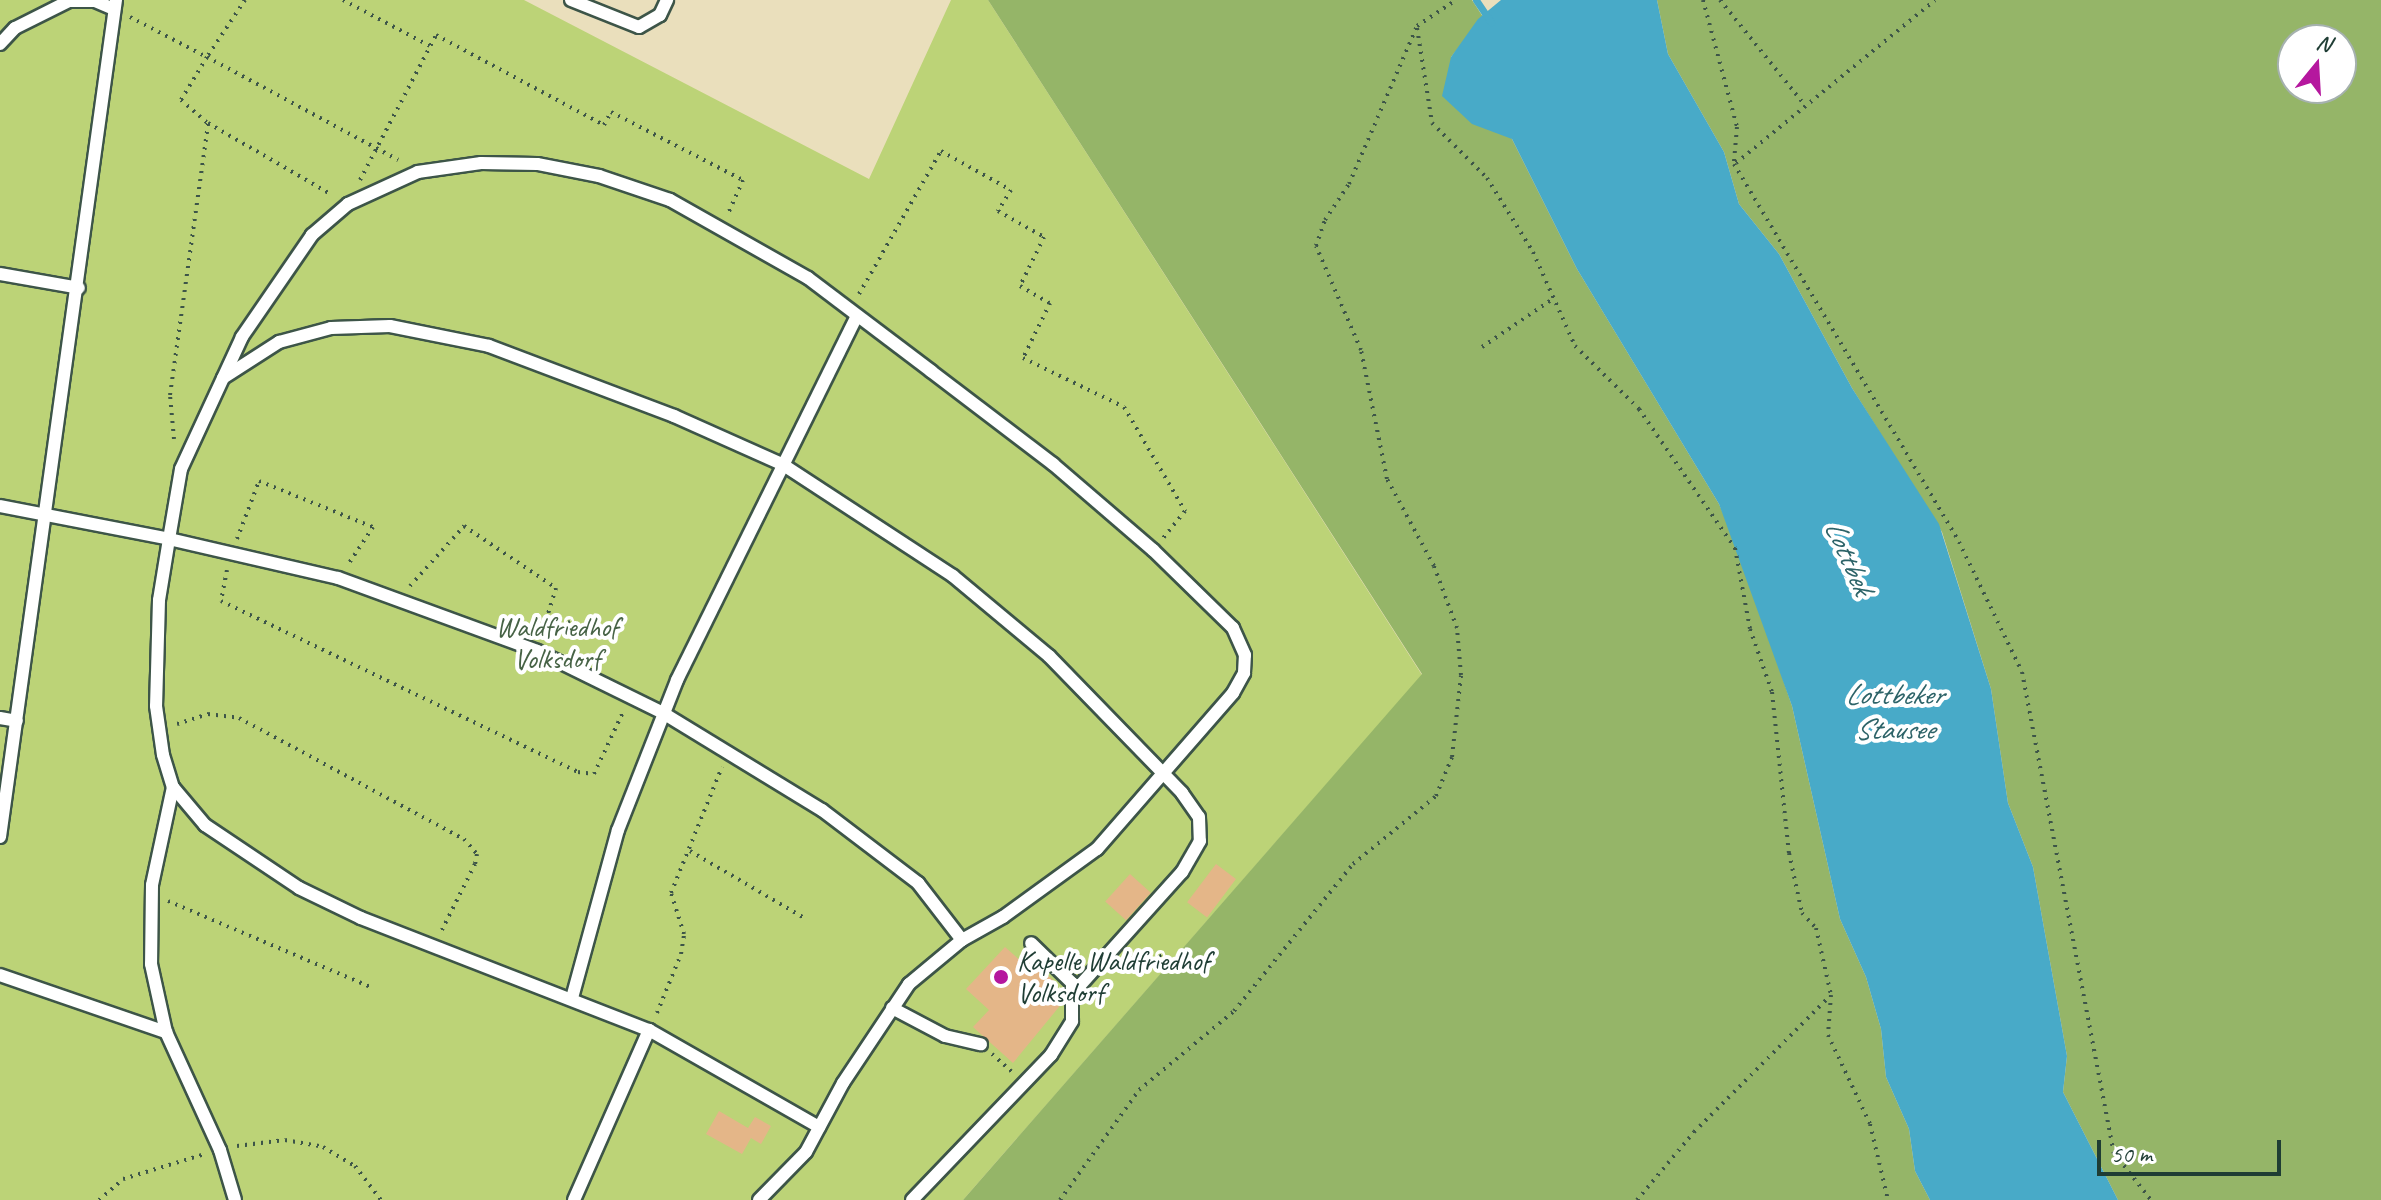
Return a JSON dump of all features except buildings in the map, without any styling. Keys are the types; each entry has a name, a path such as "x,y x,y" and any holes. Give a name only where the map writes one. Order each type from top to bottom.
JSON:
{"lane":[{"path":"571,0 639,27 660,15 667,0"},
{"path":"0,44 15,28 69,1 115,4 79,288 0,837"},
{"path":"235,1200 220,1150 166,1032 151,964 152,893 173,787 159,730 156,654 169,539 181,469 221,380 283,271 312,235 348,204 418,172 481,163 537,164 599,176 670,200 722,226 854,313 1053,464 1153,550 1233,628 1245,655 1244,673 1233,693 1165,777 1097,849 962,940 909,984 791,1172 759,1200"},
{"path":"0,274 79,288"},
{"path":"572,998 618,830 663,713 854,313"},
{"path":"221,380 279,342 331,328 390,326 489,346 674,416 782,464 953,576 1049,656 1193,806 1200,841 1182,872 1075,991"},
{"path":"0,506 169,539 338,578 400,597 537,651 631,696 730,751 880,853 939,906 962,940"},
{"path":"0,718 17,721"},
{"path":"173,787 205,825 248,858 361,918 649,1030 819,1127"},
{"path":"912,1200 1051,1055 1072,1021 1075,991 1068,977 1031,943"},
{"path":"0,975 166,1032"},
{"path":"892,1008 945,1036 981,1044"},
{"path":"574,1200 649,1030"}],"path":[{"path":"245,0 181,100 208,123 348,204 436,35 604,125 611,112 743,180 722,226"},
{"path":"343,0 430,46"},
{"path":"1703,0 1737,127 1734,164 1959,542 2022,672 2114,1153 2151,1200"},
{"path":"1720,0 1803,103"},
{"path":"1734,164 1803,103 1935,0"},
{"path":"1060,1200 1139,1090 1234,1011 1353,864 1436,796 1452,757 1461,697 1457,628 1434,566 1387,479 1361,350 1316,246 1325,220 1355,170 1417,26 1455,1"},
{"path":"115,4 418,172"},
{"path":"1417,26 1432,123 1487,178 1533,252 1575,346 1639,409 1735,548 1750,629 1772,692 1793,868 1802,913 1816,928 1831,995 1828,1035 1870,1124 1888,1200"},
{"path":"181,469 170,395 208,123"},
{"path":"854,313 941,151 1011,190 998,211 1044,237 1020,286 1050,303 1023,358 1124,407 1185,511 1153,550"},
{"path":"1482,347 1554,298"},
{"path":"338,578 373,527 259,481 231,554 221,601 578,772 594,774 631,696"},
{"path":"400,597 464,526 556,588 537,651"},
{"path":"159,730 208,714 239,718 464,839 477,854 475,864 434,946"},
{"path":"649,1030 681,954 682,922 671,893 730,751"},
{"path":"690,851 806,919"},
{"path":"152,893 373,988"},
{"path":"1637,1200 1694,1132 1831,995"},
{"path":"981,1044 1014,1073 1023,1063"}],"green space":[{"name":"Waldfriedhof Volksdorf","path":"0,0 524,0 869,179 951,0 988,0 1422,675 963,1200 0,1200"},
{"path":"988,0 1472,0 1483,17 1451,57 1512,139 1577,269 1719,504 1738,547 1792,706 1840,919 1866,977 1881,1029 1886,1077 1909,1129 1915,1171 1930,1200 963,1200 1422,674"},
{"path":"1657,0 2381,0 2381,1200 2118,1200 2063,1092 2067,1056 2033,867 2008,803 1991,689 1942,532 1852,388 1779,254 1739,204 1724,152 1668,54"}],"water":[{"name":"Lottbeker Stausee","path":"1501,0 1657,0 1668,54 1724,152 1739,204 1779,254 1852,388 1939,524 1991,689 2008,803 2033,867 2067,1056 2063,1092 2118,1200 1930,1200 1915,1171 1909,1129 1886,1077 1881,1029 1866,977 1840,919 1792,706 1719,504 1577,269 1512,139 1472,124 1442,96 1451,57 1478,19"}],"waterway":[{"name":"Lottbek","path":"1476,0 1491,22"}],"place":[{"name":"Kapelle Waldfriedhof Volksdorf","path":"1001,977"}]}
